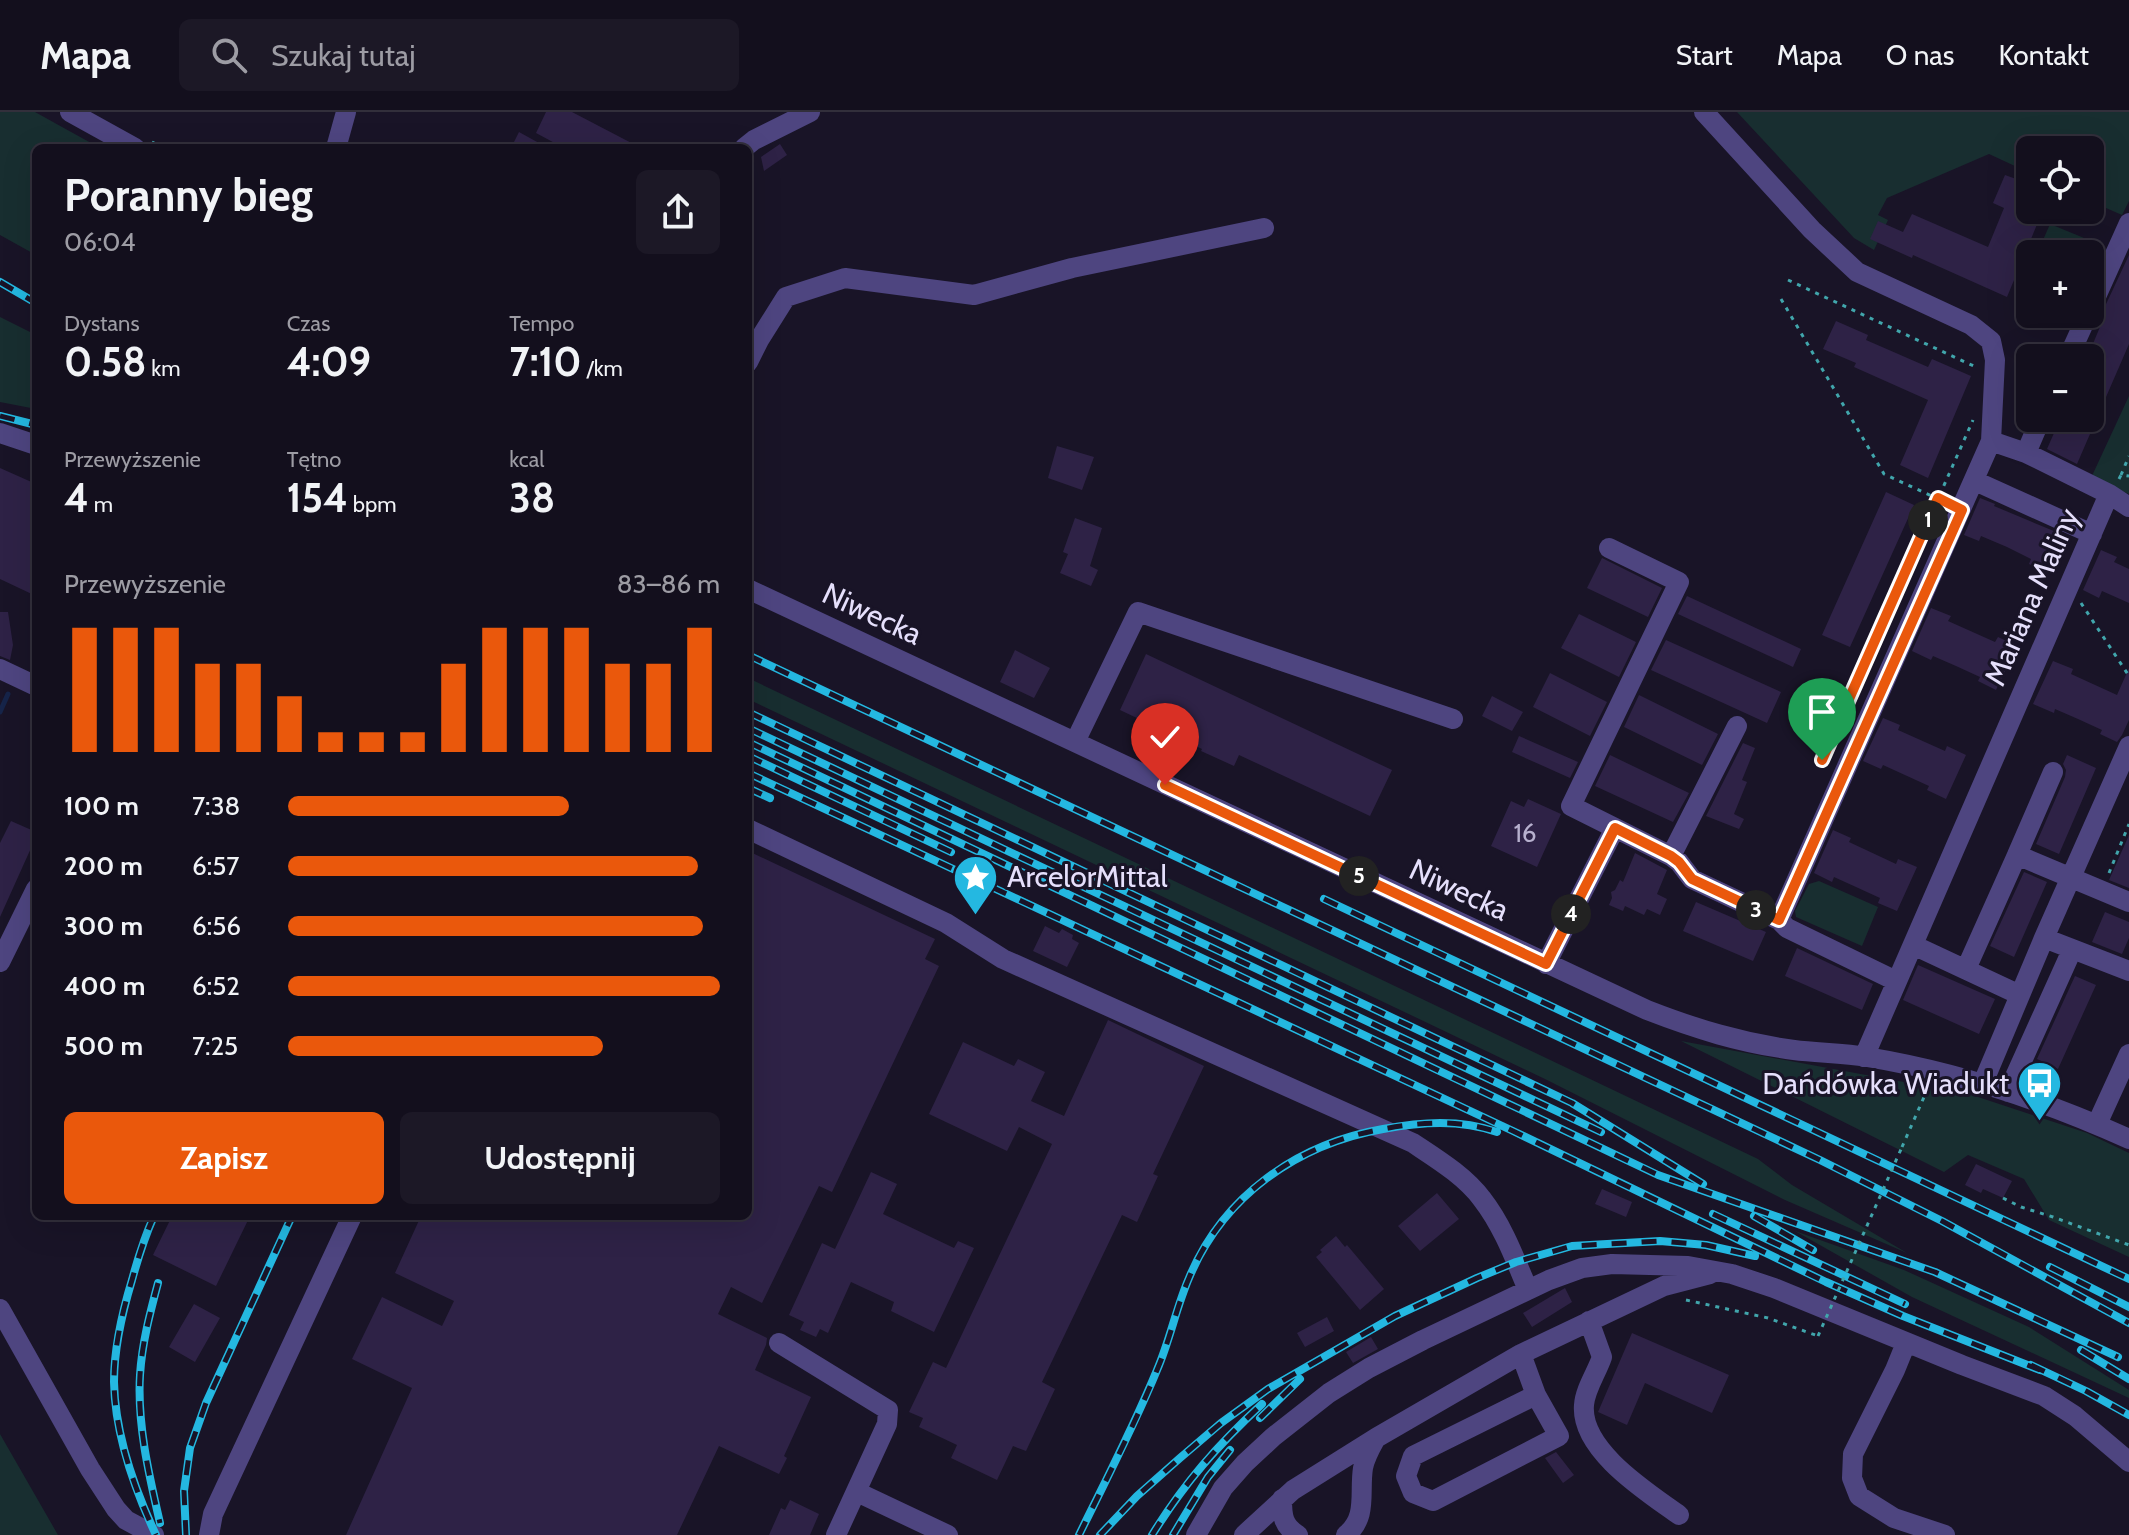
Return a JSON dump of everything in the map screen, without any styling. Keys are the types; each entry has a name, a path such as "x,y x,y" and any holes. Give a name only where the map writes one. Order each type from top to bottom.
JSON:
{"street":[{"path":"70,112 128,144"},
{"path":"337,144 346,112"},
{"path":"749,144 810,112"},
{"path":"1704,112 1812,230 1857,272 1971,325 1991,341 1995,360 1991,441 1779,920"},
{"path":"2104,279 2129,223"},
{"path":"752,354 786,297 845,278 974,295 1072,268 1264,228"},
{"path":"2026,453 2035,432"},
{"path":"0,433 32,444"},
{"name":"Mariana Maliny","path":"1864,1057 2109,494 2026,453 1991,441"},
{"path":"1975,481 2092,534"},
{"path":"2109,494 2129,507"},
{"path":"1609,548 1679,582 1571,806 1671,856 1692,879 1896,981"},
{"name":"Niwecka","path":"752,591 1647,1010 1726,1038 1794,1050 1864,1057 1983,1083 2097,1124 2129,1139"},
{"path":"1075,742 1138,612 1453,719"},
{"path":"0,669 32,684"},
{"path":"1671,856 1737,726"},
{"path":"1983,1083 2129,746"},
{"path":"1966,969 2053,772"},
{"path":"1546,964 1615,828"},
{"path":"752,831 946,923 1003,959 1413,1143 1447,1165 1481,1197 1501,1227 1528,1290"},
{"path":"2017,855 2129,902"},
{"path":"0,962 32,897"},
{"path":"2044,938 2128,968"},
{"path":"1913,945 2020,995"},
{"path":"2008,1092 2072,950"},
{"path":"2097,1124 2129,1054"},
{"path":"209,1535 213,1514 350,1220"},
{"path":"1196,1535 1223,1488 1245,1463 1329,1393 1423,1340 1549,1280 1582,1268 1612,1264 1688,1266 1732,1274 1774,1288 2044,1396 2075,1416 2129,1462"},
{"path":"1244,1535 1282,1499 1333,1464 1521,1354 1664,1286 1718,1272"},
{"path":"0,1309 90,1469 116,1509 126,1520 154,1535"},
{"path":"1589,1321 1602,1357 1584,1402 1585,1422 1604,1453 1623,1474 1679,1515"},
{"path":"779,1343 888,1410 887,1424 836,1535"},
{"path":"1906,1343 1853,1454 1852,1478 1859,1496 1894,1518 1945,1535"},
{"path":"1521,1354 1536,1395 1559,1436 1433,1501 1413,1493 1406,1476 1413,1456 1536,1395"},
{"path":"1355,1529 1363,1467 1376,1438"},
{"path":"857,1492 948,1535"},
{"path":"1282,1499 1282,1519 1290,1531 1298,1535"}],"path":[{"path":"1788,280 1981,369"},
{"path":"1781,299 1884,474 1938,498"},
{"path":"1822,760 1974,417"},
{"path":"2121,475 2129,456"},
{"path":"2067,592 2077,596 2129,676"},
{"path":"2102,891 2129,824"},
{"path":"1685,1300 1768,1318 1818,1336 1916,1115"},
{"path":"2003,1198 2129,1245"}],"green space":[{"path":"0,112 35,112 93,144 32,144 32,253 0,235"},
{"path":"1737,112 2129,112 2129,201 2122,215 2104,207 2104,136 2016,136 2016,167 1989,154 1887,198 1878,215 1888,220 1874,250 1854,238"},
{"path":"2050,224 2089,240 2043,240"},
{"path":"0,317 32,333 32,408 0,402"},
{"path":"2129,396 2129,494 2091,478"},
{"path":"752,680 1758,1159 1792,1185 1907,1253 1785,1200 1545,1079 752,701"},
{"path":"1819,881 1878,907 1862,946 1796,917 1795,911 1809,884"},
{"path":"1681,1041 1969,1094 2087,1133 2129,1153 2129,1257 2049,1220 2024,1179 1968,1155 1944,1172"},
{"path":"1795,1231 1904,1270 2029,1327 2129,1390 2129,1398 1912,1297"},
{"path":"0,1434 58,1535 0,1535"}],"building":[{"path":"546,112 572,112 633,144 557,144 536,133"},
{"path":"519,132 541,144 513,144"},
{"path":"780,144 787,155 764,171 761,157"},
{"path":"2005,175 2016,179 2016,224 2037,224 2031,240 2016,240 2016,275 2007,297 1870,239 1878,221 1903,232 1912,214 1988,247 2004,208 1993,203"},
{"path":"2129,255 2129,344 2104,402 2104,344 2093,344 2100,328 2104,328 2104,308"},
{"path":"1836,321 1868,335 1866,340 1928,367 1932,359 1971,376 1928,478 1900,465 1928,400 1854,367 1856,363 1823,349"},
{"path":"2051,432 2091,432 2077,464 2047,449 2054,433"},
{"path":"1057,446 1094,457 1082,490 1048,478"},
{"path":"0,468 32,482 32,594 0,579"},
{"path":"1886,492 1914,505 1850,647 1822,635"},
{"path":"1980,498 2061,534 2044,571 2029,564 2031,559 2007,547 1981,536 1979,541 1964,535"},
{"path":"1075,518 1102,528 1090,566 1098,570 1091,586 1060,573 1068,554 1063,552"},
{"path":"2101,550 2117,557 2114,562 2129,569 2129,603 2102,591 2099,598 2083,590"},
{"path":"1602,558 1662,588 1648,617 1587,588"},
{"path":"1687,596 1801,649 1793,667 1678,614"},
{"path":"1931,608 1951,616 1948,621 1995,642 1998,637 2017,646 1996,690 1978,681 1980,677 1933,656 1931,660 1912,651"},
{"path":"0,612 8,612 13,645 10,660 0,656"},
{"path":"1579,614 1636,642 1619,677 1561,648"},
{"path":"1666,640 1781,692 1767,723 1651,670"},
{"path":"1015,650 1050,668 1034,698 1000,682"},
{"path":"1146,654 1392,770 1370,816 1239,755 1234,766 1120,710"},
{"path":"2053,661 2073,669 2071,674 2117,695 2129,668 2129,720 2117,742 2100,734 2102,730 2078,719 2033,704"},
{"path":"1550,673 1607,702 1590,736 1533,707"},
{"path":"1639,695 1718,734 1702,765 1624,727"},
{"path":"1492,696 1523,712 1512,731 1482,716"},
{"path":"1883,718 1900,725 1898,730 1945,751 1947,746 1966,755 1946,799 1927,790 1929,786 1883,765 1881,769 1863,761"},
{"path":"1519,736 1578,762 1570,778 1512,752"},
{"path":"1743,743 1755,748 1742,780 1747,782 1734,814 1744,819 1739,829 1706,816"},
{"path":"1610,755 1689,793 1673,822 1595,786"},
{"path":"2067,755 2096,768 2059,854 2036,844 2065,777 2063,764"},
{"path":"1528,799 1561,814 1537,867 1491,846 1511,801 1524,807"},
{"path":"11,821 32,830 32,846 0,917 0,843"},
{"path":"1833,830 1851,838 1849,842 1896,864 1898,859 1917,867 1897,911 1878,903 1880,898 1856,887 1834,877 1832,882 1814,873"},
{"path":"2129,835 2129,888 2109,880"},
{"path":"752,853 935,939 925,959 939,966 832,1192 819,1186 762,1303 731,1287 718,1314 767,1338 755,1370 811,1397 779,1474 719,1446 677,1535 346,1535 412,1388 352,1359 382,1297 442,1326 454,1301 395,1273 419,1220 752,1220"},
{"path":"1635,853 1667,870 1657,894 1667,899 1660,915 1647,909 1644,915 1625,906 1623,911 1609,905 1611,892 1620,880 1623,882"},
{"path":"2024,872 2047,882 2014,957 1990,946"},
{"path":"1696,902 1766,932 1753,961 1683,931"},
{"path":"2105,912 2129,922 2129,938 2122,954 2092,942"},
{"path":"1045,926 1059,933 1062,929 1079,943 1067,967 1033,951"},
{"path":"1797,948 1873,984 1862,1010 1785,976"},
{"path":"1918,965 1995,999 1979,1034 1903,1000"},
{"path":"2075,976 2096,985 2058,1069 2037,1059"},
{"path":"1108,1020 1204,1066 1153,1174 1158,1176 1137,1222 1122,1215 1042,1382 1055,1389 1026,1451 1013,1446 997,1480 951,1458 957,1445 919,1427 923,1418 909,1412 933,1362 946,1368 1052,1144 1019,1127 1007,1151 929,1114 963,1042 1014,1066 1018,1059 1045,1072 1031,1101 1064,1116"},
{"path":"1976,1164 2012,1181 2003,1198 1965,1185"},
{"path":"871,1172 897,1184 883,1214 954,1248 958,1241 974,1248 934,1332 891,1311 894,1302 851,1282 828,1333 820,1329 816,1337 800,1330 804,1322 789,1315 822,1243 835,1249"},
{"path":"1602,1189 1632,1202 1626,1217 1595,1204"},
{"path":"1437,1193 1459,1219 1420,1251 1398,1226"},
{"path":"170,1220 248,1220 216,1286 153,1255"},
{"path":"1336,1236 1384,1289 1360,1310 1316,1257"},
{"path":"1565,1288 1572,1302 1532,1327 1523,1313"},
{"path":"194,1304 220,1318 195,1362 169,1347"},
{"path":"1327,1317 1334,1331 1305,1347 1297,1333"},
{"path":"1632,1333 1729,1375 1712,1413 1645,1383 1627,1425 1598,1412"},
{"path":"1371,1337 1378,1349 1353,1363 1346,1352"},
{"path":"1556,1452 1574,1475 1563,1483 1545,1458"},
{"path":"790,1500 819,1514 810,1535 769,1535 781,1508 785,1510"}],"waterway":[{"path":"0,712 8,694"}],"railway":[{"path":"0,282 32,301"},
{"path":"0,416 32,424"},
{"path":"752,657 1820,1160 1942,1221 2129,1323"},
{"path":"752,714 1572,1103 1703,1184"},
{"path":"752,730 1601,1132"},
{"path":"752,744 1658,1175 1935,1272 2118,1357"},
{"path":"752,758 951,852"},
{"path":"752,775 1513,1131 1826,1282 2040,1370"},
{"path":"752,790 770,798"},
{"path":"1324,899 2129,1279"},
{"path":"1079,1535 1162,1359 1189,1278 1222,1222 1243,1199 1266,1178 1293,1161 1351,1136 1426,1123 1469,1125 1497,1132"},
{"path":"1713,1214 1905,1304"},
{"path":"1754,1216 1813,1250"},
{"path":"152,1220 139,1255 122,1318 114,1382 118,1421 127,1460 156,1535"},
{"path":"186,1535 184,1491 190,1448 206,1403 290,1220"},
{"path":"1100,1535 1137,1496 1180,1458 1268,1389 1395,1316 1477,1278 1516,1262 1572,1246 1660,1241 1706,1245 1755,1256"},
{"path":"2050,1267 2129,1307"},
{"path":"158,1283 144,1340 140,1412 160,1523"},
{"path":"2081,1350 2129,1379"},
{"path":"2031,1365 2129,1415"},
{"path":"1260,1418 1300,1379"},
{"path":"1152,1535 1202,1465 1262,1404"},
{"path":"1173,1535 1208,1477 1230,1450"}],"place":[{"name":"ArcelorMittal","path":"976,916"},
{"name":"Dańdówka Wiadukt","path":"2040,1123"}],"route":[{"path":"1165,785 1546,964 1615,828 1671,856 1692,879 1779,920 1962,510 1938,498 1822,760"}]}
